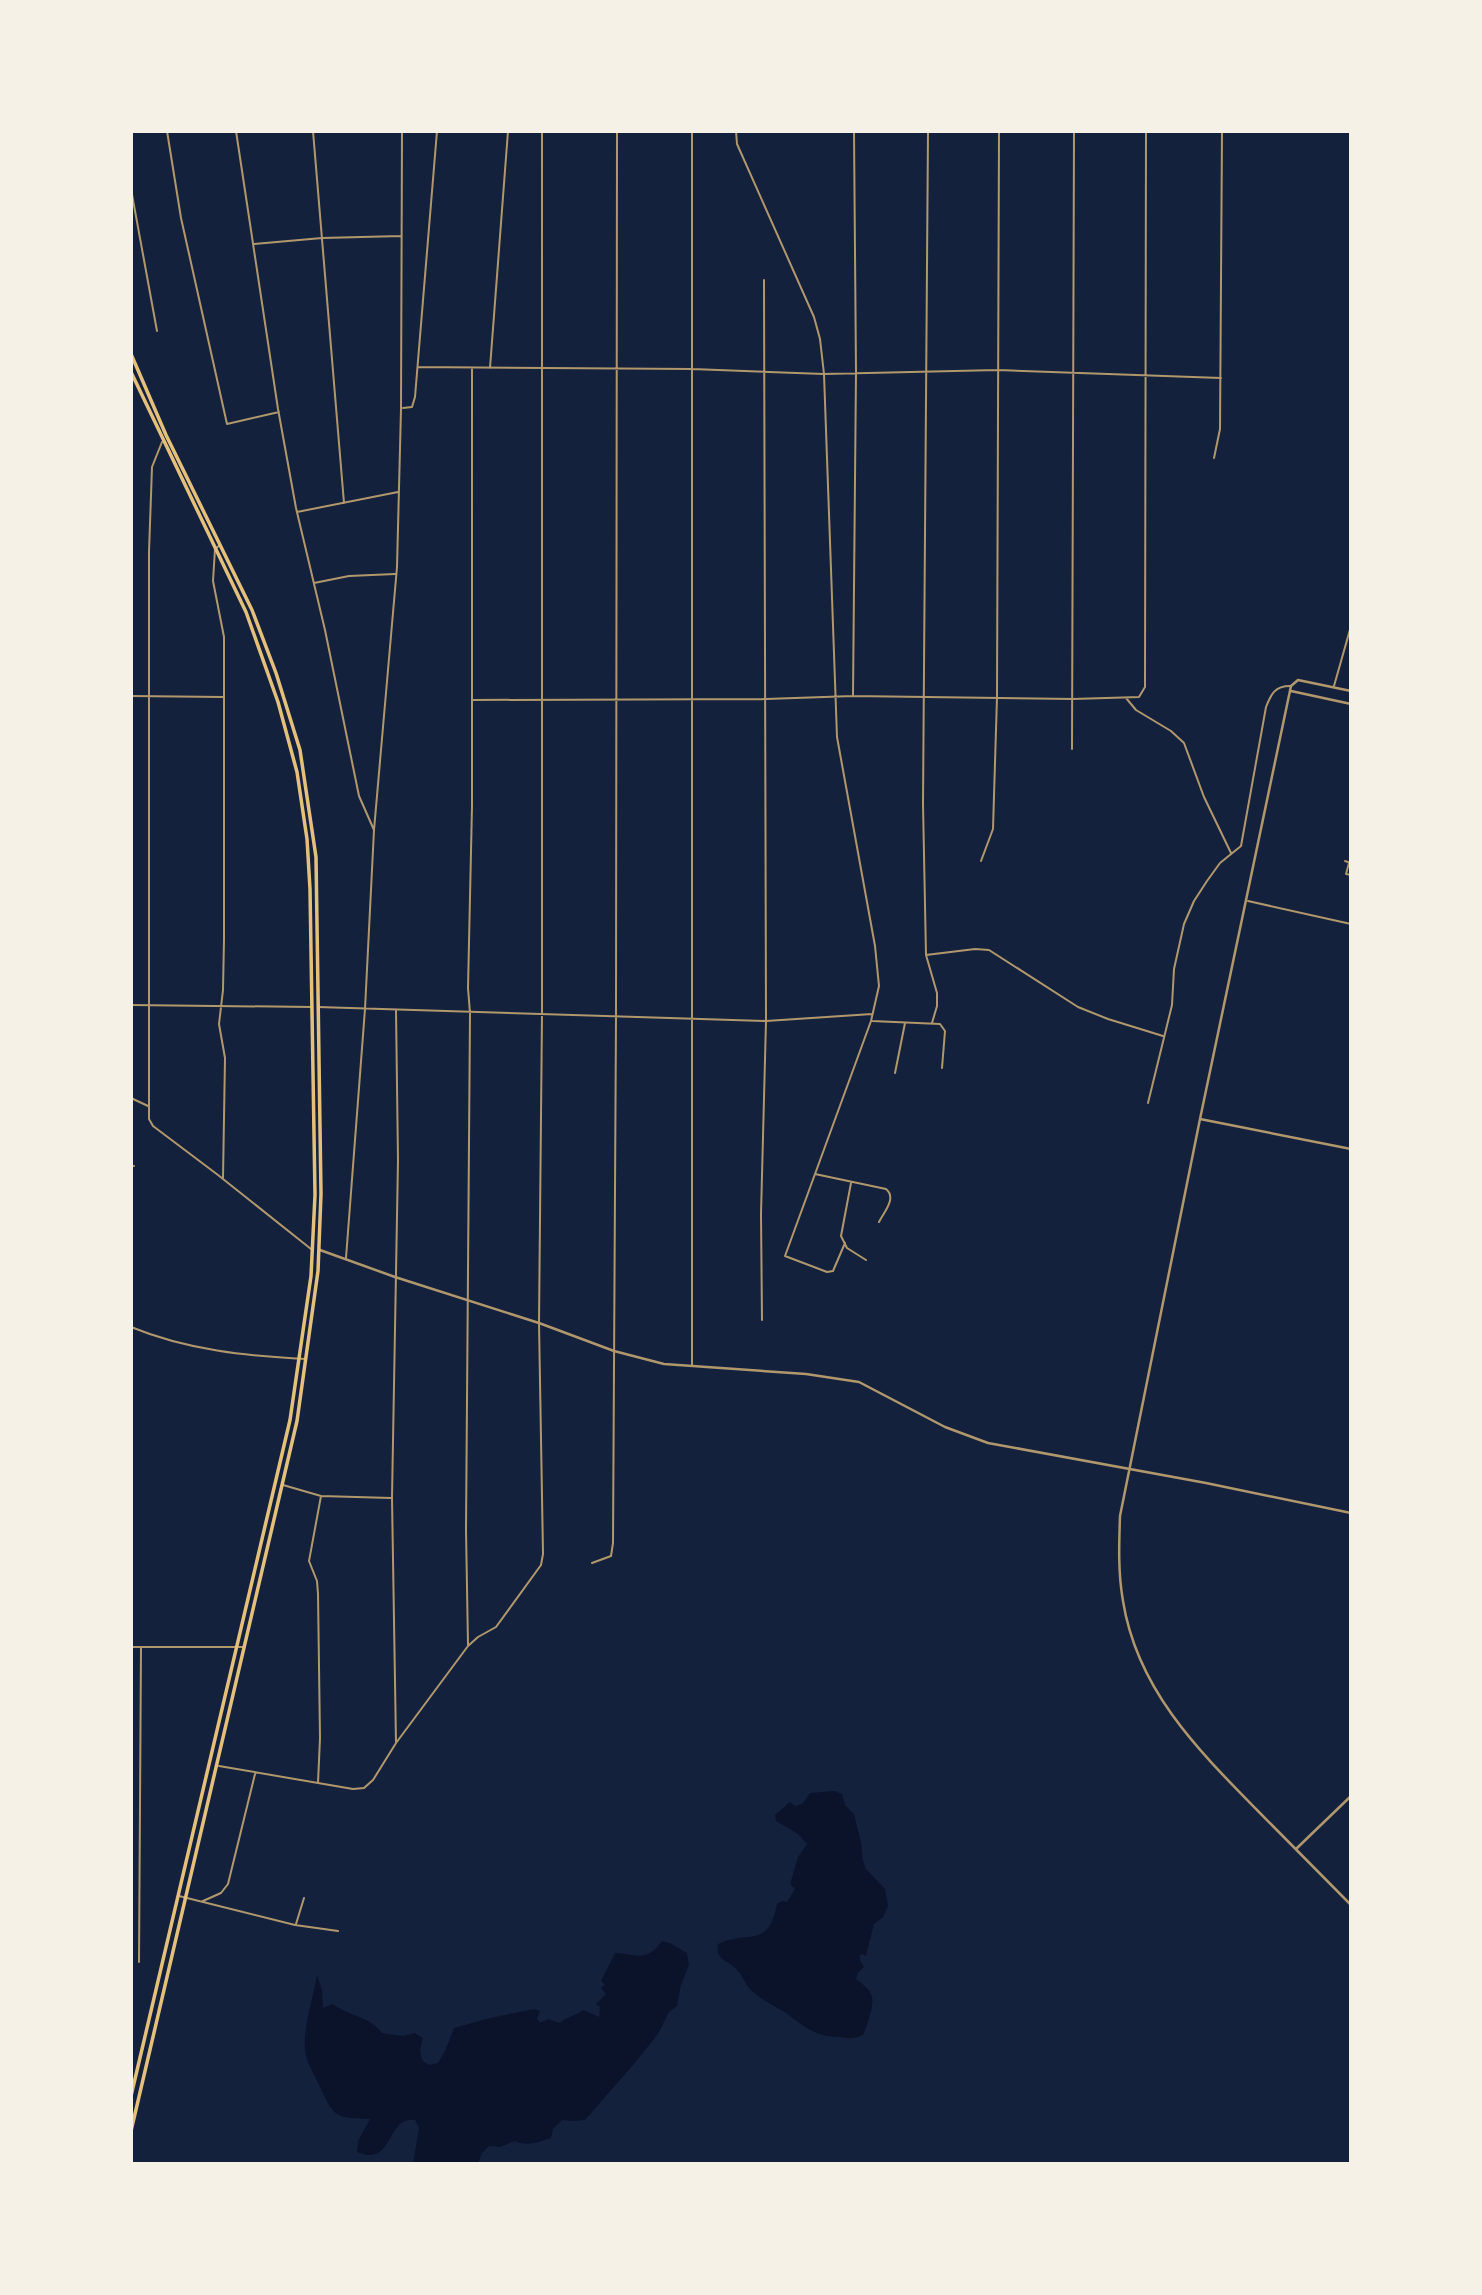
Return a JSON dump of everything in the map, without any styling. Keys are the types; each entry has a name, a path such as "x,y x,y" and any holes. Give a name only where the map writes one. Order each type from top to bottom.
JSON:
{"main road":[{"path":"131,354 166,435 252,610 272,663 302,760 316,857 320,1250 307,1359 283,1485 131,2131"},
{"path":"131,372 254,633 278,702 297,772 309,868 314,1127 313,1251 290,1420 131,2095"}],"street":[{"path":"167,131 181,218 226,424 279,412"},
{"path":"236,131 297,512 359,796 374,830"},
{"path":"313,131 344,503"},
{"path":"346,1258 365,1009 374,830 396,573 401,409 402,131"},
{"path":"401,409 412,407 415,397 437,131"},
{"path":"490,368 508,131"},
{"path":"218,1765 318,1783 363,1788 373,1780 396,1743 468,1646 496,1627 541,1565 539,1323 542,1014 542,131"},
{"path":"592,1563 611,1556 616,1017 617,131"},
{"path":"692,131 692,1365"},
{"path":"736,131 737,144 814,317 820,339 824,374 837,737 875,946 878,986 871,1021 785,1254 787,1258 827,1272 833,1271 845,1243"},
{"path":"853,696 856,372 854,131"},
{"path":"928,131 923,697 926,955 937,993 937,1006 932,1023"},
{"path":"981,861 993,829 997,697 999,131"},
{"path":"1072,750 1074,131"},
{"path":"471,700 766,699 835,696 1073,699 1139,697 1145,687 1146,131"},
{"path":"1214,458 1220,429 1222,131"},
{"path":"131,189 158,331"},
{"path":"253,244 322,237 401,236"},
{"path":"762,1320 761,1214 766,1021 764,280"},
{"path":"418,367 691,369 824,374 998,370 1221,378"},
{"path":"468,1646 466,1530 472,368"},
{"path":"163,441 152,467 150,487 149,1119 153,1126 223,1178 313,1251"},
{"path":"297,512 399,492"},
{"path":"221,545 215,549 213,581 224,637 222,1005 219,1024 225,1058 223,1178"},
{"path":"314,583 349,576 396,573"},
{"path":"1334,687 1351,626"},
{"path":"1148,1103 1172,1005 1174,970 1184,924 1194,901 1220,863 1241,846 1266,707 1271,693 1291,686 1298,680 1351,691"},
{"path":"1291,686 1120,1516 1119,1566 1123,1603 1137,1651 1152,1684 1173,1719 1351,1905"},
{"path":"1291,691 1351,704"},
{"path":"131,696 224,697"},
{"path":"1125,697 1136,710 1171,731 1184,743 1204,797 1232,855"},
{"path":"1345,861 1350,863 1346,874 1351,876"},
{"path":"1247,901 1351,924"},
{"path":"926,955 975,949 989,950 1078,1007 1164,1036"},
{"path":"131,1005 319,1007 766,1021 873,1014"},
{"path":"396,1010 398,1160 392,1499 396,1743"},
{"path":"871,1021 940,1024 945,1031 942,1068"},
{"path":"895,1073 905,1022"},
{"path":"131,1098 149,1106"},
{"path":"1200,1119 1351,1150"},
{"path":"814,1174 886,1189 891,1198 879,1222"},
{"path":"851,1182 841,1236 847,1248 866,1260"},
{"path":"320,1250 539,1323 614,1351 664,1364 806,1374 859,1382 945,1427 988,1443 1130,1468 1351,1513"},
{"path":"131,1327 160,1339 231,1354 307,1359"},
{"path":"283,1485 321,1496 392,1499"},
{"path":"318,1783 318,1594 317,1581 309,1561 321,1496"},
{"path":"131,1647 244,1647"},
{"path":"139,1962 141,1647"},
{"path":"202,1902 221,1893 228,1884 255,1773"},
{"path":"1296,1850 1351,1796"},
{"path":"178,1896 295,1925 338,1931"},
{"path":"295,1925 304,1898"}],"water":[{"path":"835,1791 842,1794 845,1805 854,1814 863,1861 866,1869 885,1889 888,1906 883,1917 874,1924 866,1956 860,1955 864,1967 856,1979 872,1995 872,2004 863,2035 853,2038 830,2037 804,2026 754,1993 735,1967 721,1958 718,1950 718,1944 763,1933 773,1918 777,1904 787,1902 795,1889 790,1884 798,1857 807,1844 798,1834 776,1821 775,1815 790,1802 795,1806 802,1804 810,1793"},
{"path":"662,1941 687,1953 689,1965 677,2006 669,2012 658,2034 633,2065 585,2120 562,2120 553,2129 551,2138 537,2142 524,2144 515,2141 500,2147 489,2146 482,2153 478,2164 413,2164 419,2128 415,2120 399,2125 378,2153 369,2155 357,2152 358,2141 370,2119 349,2118 332,2110 307,2059 305,2032 317,1975 322,1990 323,2008 333,2004 372,2023 382,2033 403,2036 415,2033 423,2038 420,2050 422,2060 429,2065 438,2063 454,2028 534,2009 540,2011 537,2018 540,2023 548,2019 560,2023 583,2010 599,2017 600,2007 596,2004 606,1994 601,1988 605,1985 601,1981 615,1953 646,1955"}]}
